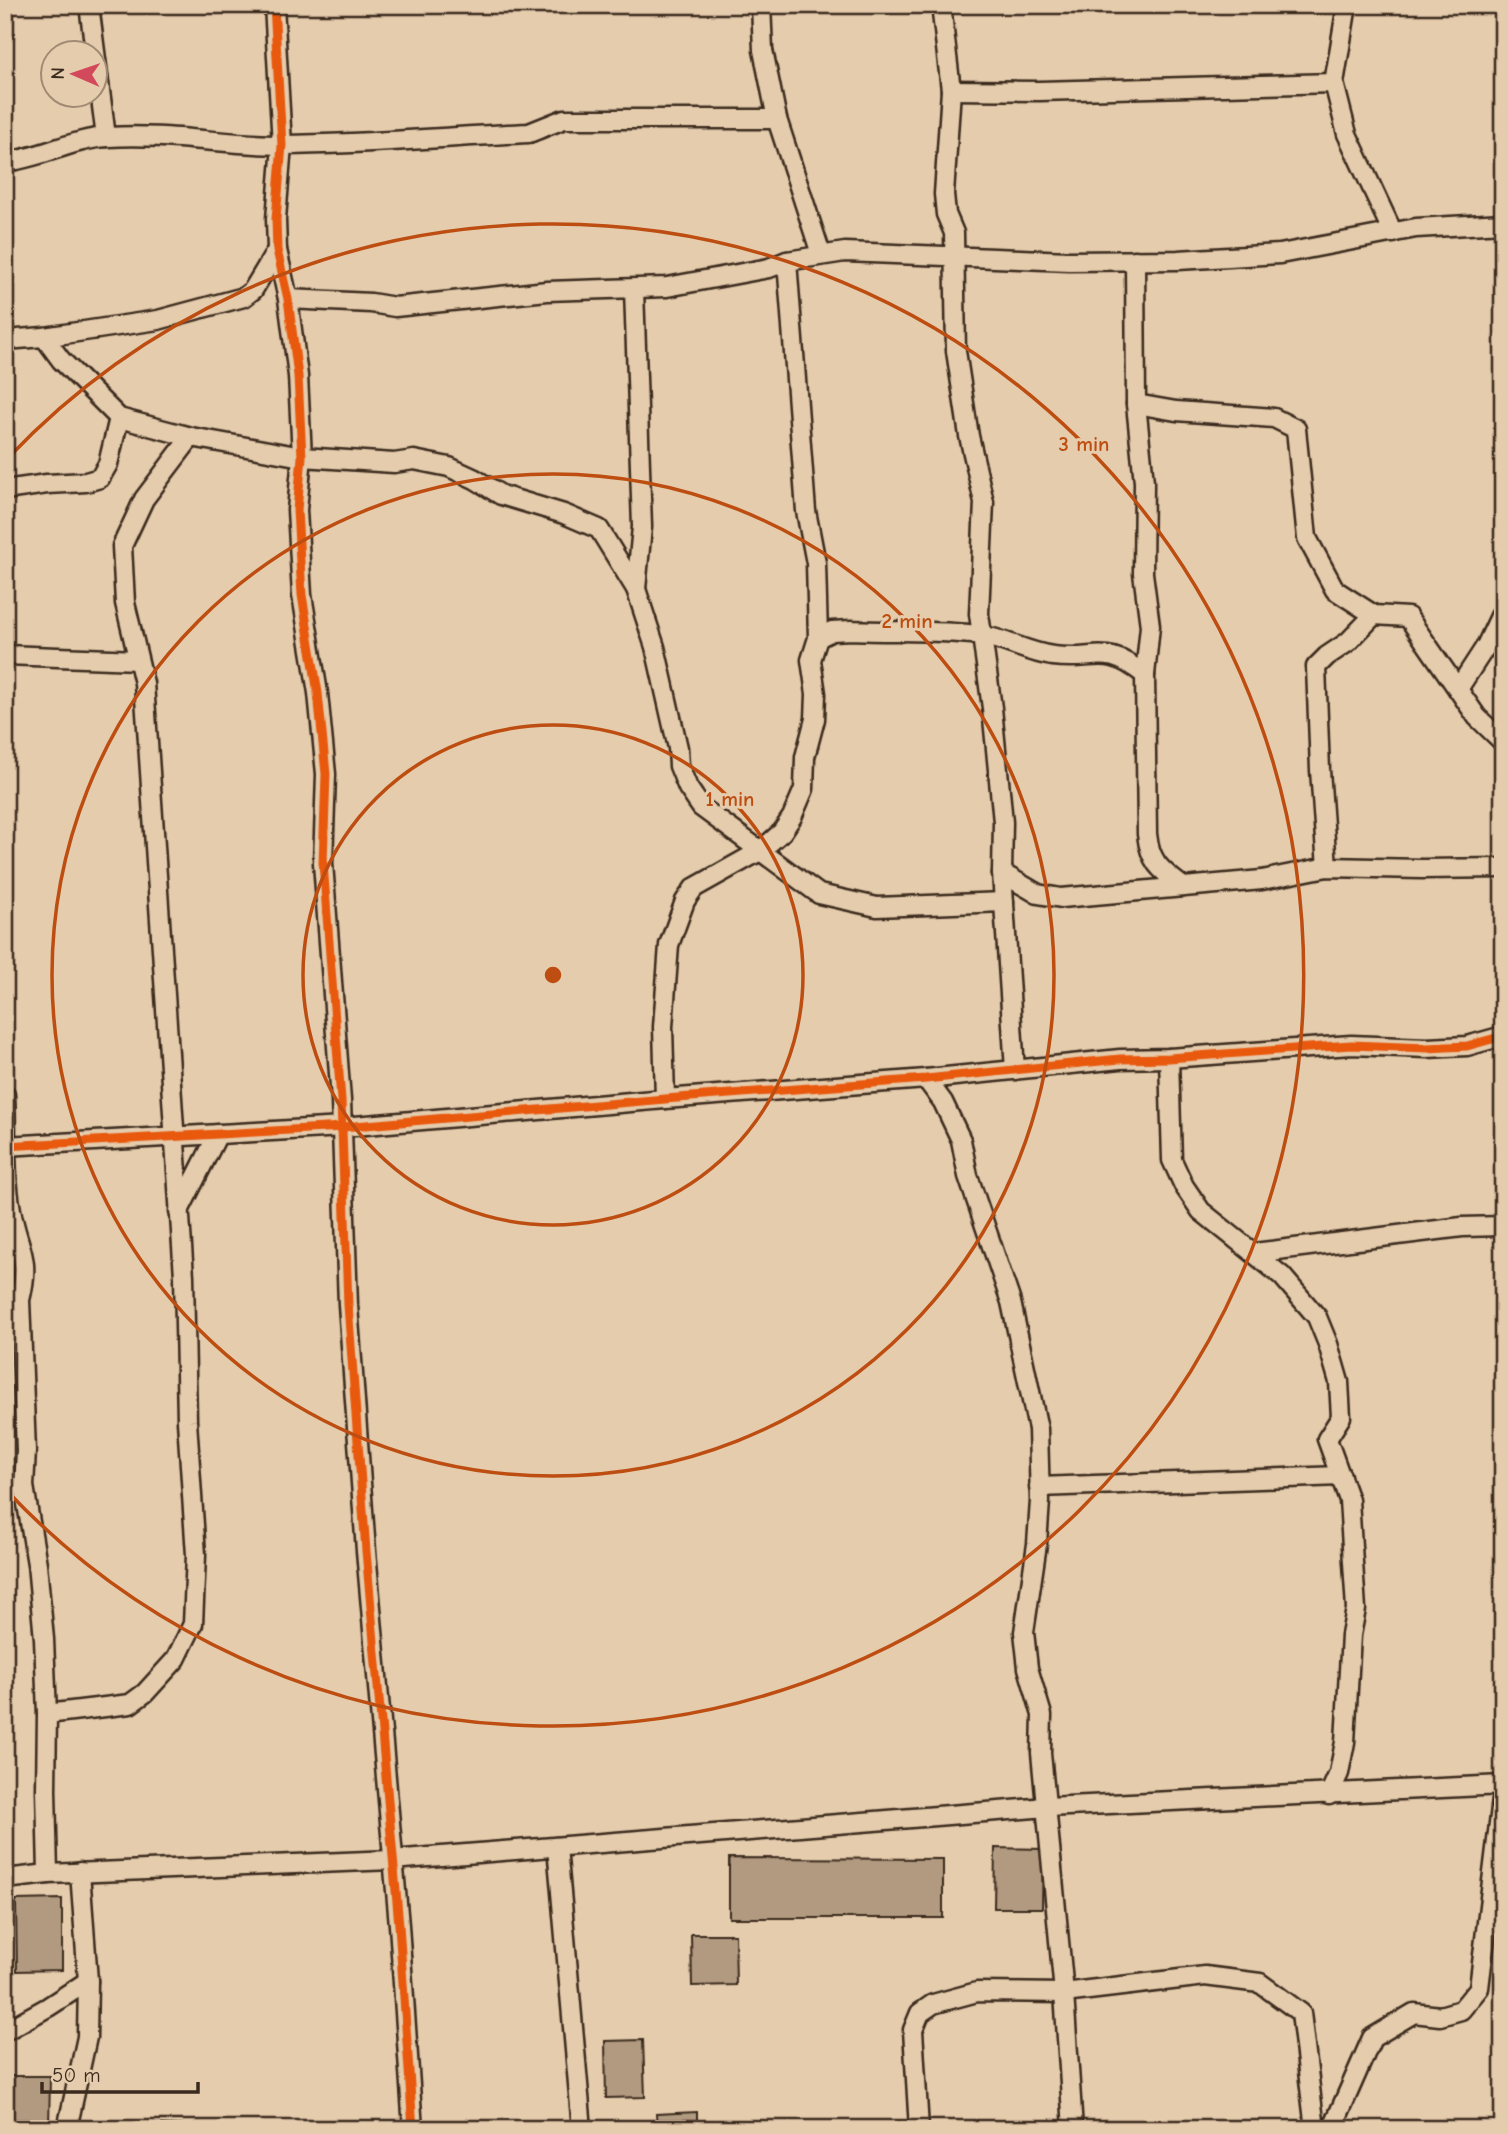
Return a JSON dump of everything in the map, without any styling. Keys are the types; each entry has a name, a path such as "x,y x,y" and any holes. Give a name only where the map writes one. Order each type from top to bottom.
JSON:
{"street":[{"path":"89,5 106,137"},
{"path":"274,5 282,145 276,219 277,250 288,299 298,376 302,457 297,510 302,596 318,693 326,774 323,863 343,1127 348,1306 413,2129"},
{"path":"761,5 763,50 777,119 821,254"},
{"path":"941,5 951,90 944,194 946,214 954,233 956,351 969,436 984,502 979,614 992,708 1003,822 1002,873 1015,1070"},
{"path":"1347,5 1334,83 1347,134 1392,233"},
{"path":"951,90 1039,91 1334,83"},
{"path":"5,162 106,137 162,136 282,145 529,133 564,119 777,119"},
{"path":"288,299 371,303 396,307 547,291 667,287 769,268 821,254 845,252 1069,261 1135,261 1280,254 1416,228 1503,223"},
{"path":"5,340 158,320 244,297 253,290 277,250"},
{"path":"665,1098 663,1027 669,945 685,901 694,888 760,851 782,832 804,789 805,757 815,719 817,695 811,660 818,638 816,563 806,511 787,261"},
{"path":"1135,261 1136,404 1144,481 1143,573 1150,626 1145,675 1149,850 1160,869 1183,887"},
{"path":"634,289 642,527 636,589"},
{"path":"44,337 61,360 119,418 191,437 302,457 394,463 414,460 449,467 501,495 564,514 599,529 636,589 655,647 678,748 679,766 688,788 701,807 819,894 877,907 1004,902"},
{"path":"1136,404 1176,411 1274,418 1296,429 1307,538 1335,590 1374,615 1408,617 1477,717 1503,742"},
{"path":"5,490 86,482 100,478 108,464 119,418"},
{"path":"47,1714 130,1704 145,1693 177,1659 193,1624 196,1555 187,1421 184,1276 145,696 125,603 122,546 144,499 191,437"},
{"path":"1458,689 1486,646 1503,610"},
{"path":"1327,867 1316,667 1326,656 1348,642 1374,615"},
{"path":"818,638 831,631 851,630 982,636 1054,656 1116,656 1145,675"},
{"path":"5,655 138,660"},
{"path":"1002,873 1038,894 1062,898 1289,876 1308,869 1327,867 1503,868"},
{"path":"5,1146 343,1127 665,1098 926,1079 1120,1059 1351,1045 1427,1048 1467,1046 1503,1037"},
{"path":"1169,1058 1172,1160 1184,1186 1201,1211 1282,1276 1317,1317 1339,1382 1341,1417 1327,1439 1349,1500 1356,1609 1351,1635 1345,1742 1339,1773 1329,1795"},
{"path":"926,1079 943,1102 958,1133 968,1176 1011,1302 1038,1429 1037,1544 1024,1633 1028,1668 1042,1714 1041,1753 1064,1993 1073,2129"},
{"path":"5,1095 5,1146 11,1210 25,1260 25,1279 20,1300 26,1451 24,1486 38,1577 47,1714 48,1874"},
{"path":"179,1211 218,1134"},
{"path":"1254,1253 1462,1227 1503,1226"},
{"path":"1039,1487 1341,1476"},
{"path":"5,1880 80,1872 393,1860 1047,1807 1503,1785"},
{"path":"1332,2129 1372,2038 1414,2013 1440,2016 1461,2010 1479,1988 1503,1791"},
{"path":"557,1847 582,2129"},
{"path":"67,2129 87,2037 88,1981 80,1872"},
{"path":"919,2129 913,2031 920,2013 933,2004 977,1992 1064,1993 1205,1976 1260,1983 1301,2013 1315,2129"},
{"path":"5,2031 88,1981"}],"building":[{"path":"995,1848 1043,1849 1042,1908 994,1908"},
{"path":"729,1858 943,1859 943,1918 729,1918"},
{"path":"62,1899 62,1970 17,1971 16,1900"},
{"path":"691,1934 735,1934 736,1985 692,1986"},
{"path":"643,2040 645,2097 606,2098 605,2041"},
{"path":"5,2076 50,2076 49,2129 5,2129"},
{"path":"697,2112 697,2129 657,2129 656,2114"},
{"path":"146,2124 235,2127 235,2129 146,2129"}],"cycle path":[{"path":"274,5 282,145 276,219 277,250 288,299 298,376 302,457 297,510 302,595 318,693 326,774 323,863 341,1100 348,1305 413,2129"},
{"path":"5,1146 343,1127 926,1079 1120,1059 1351,1045 1427,1048 1467,1046 1503,1036"}]}
